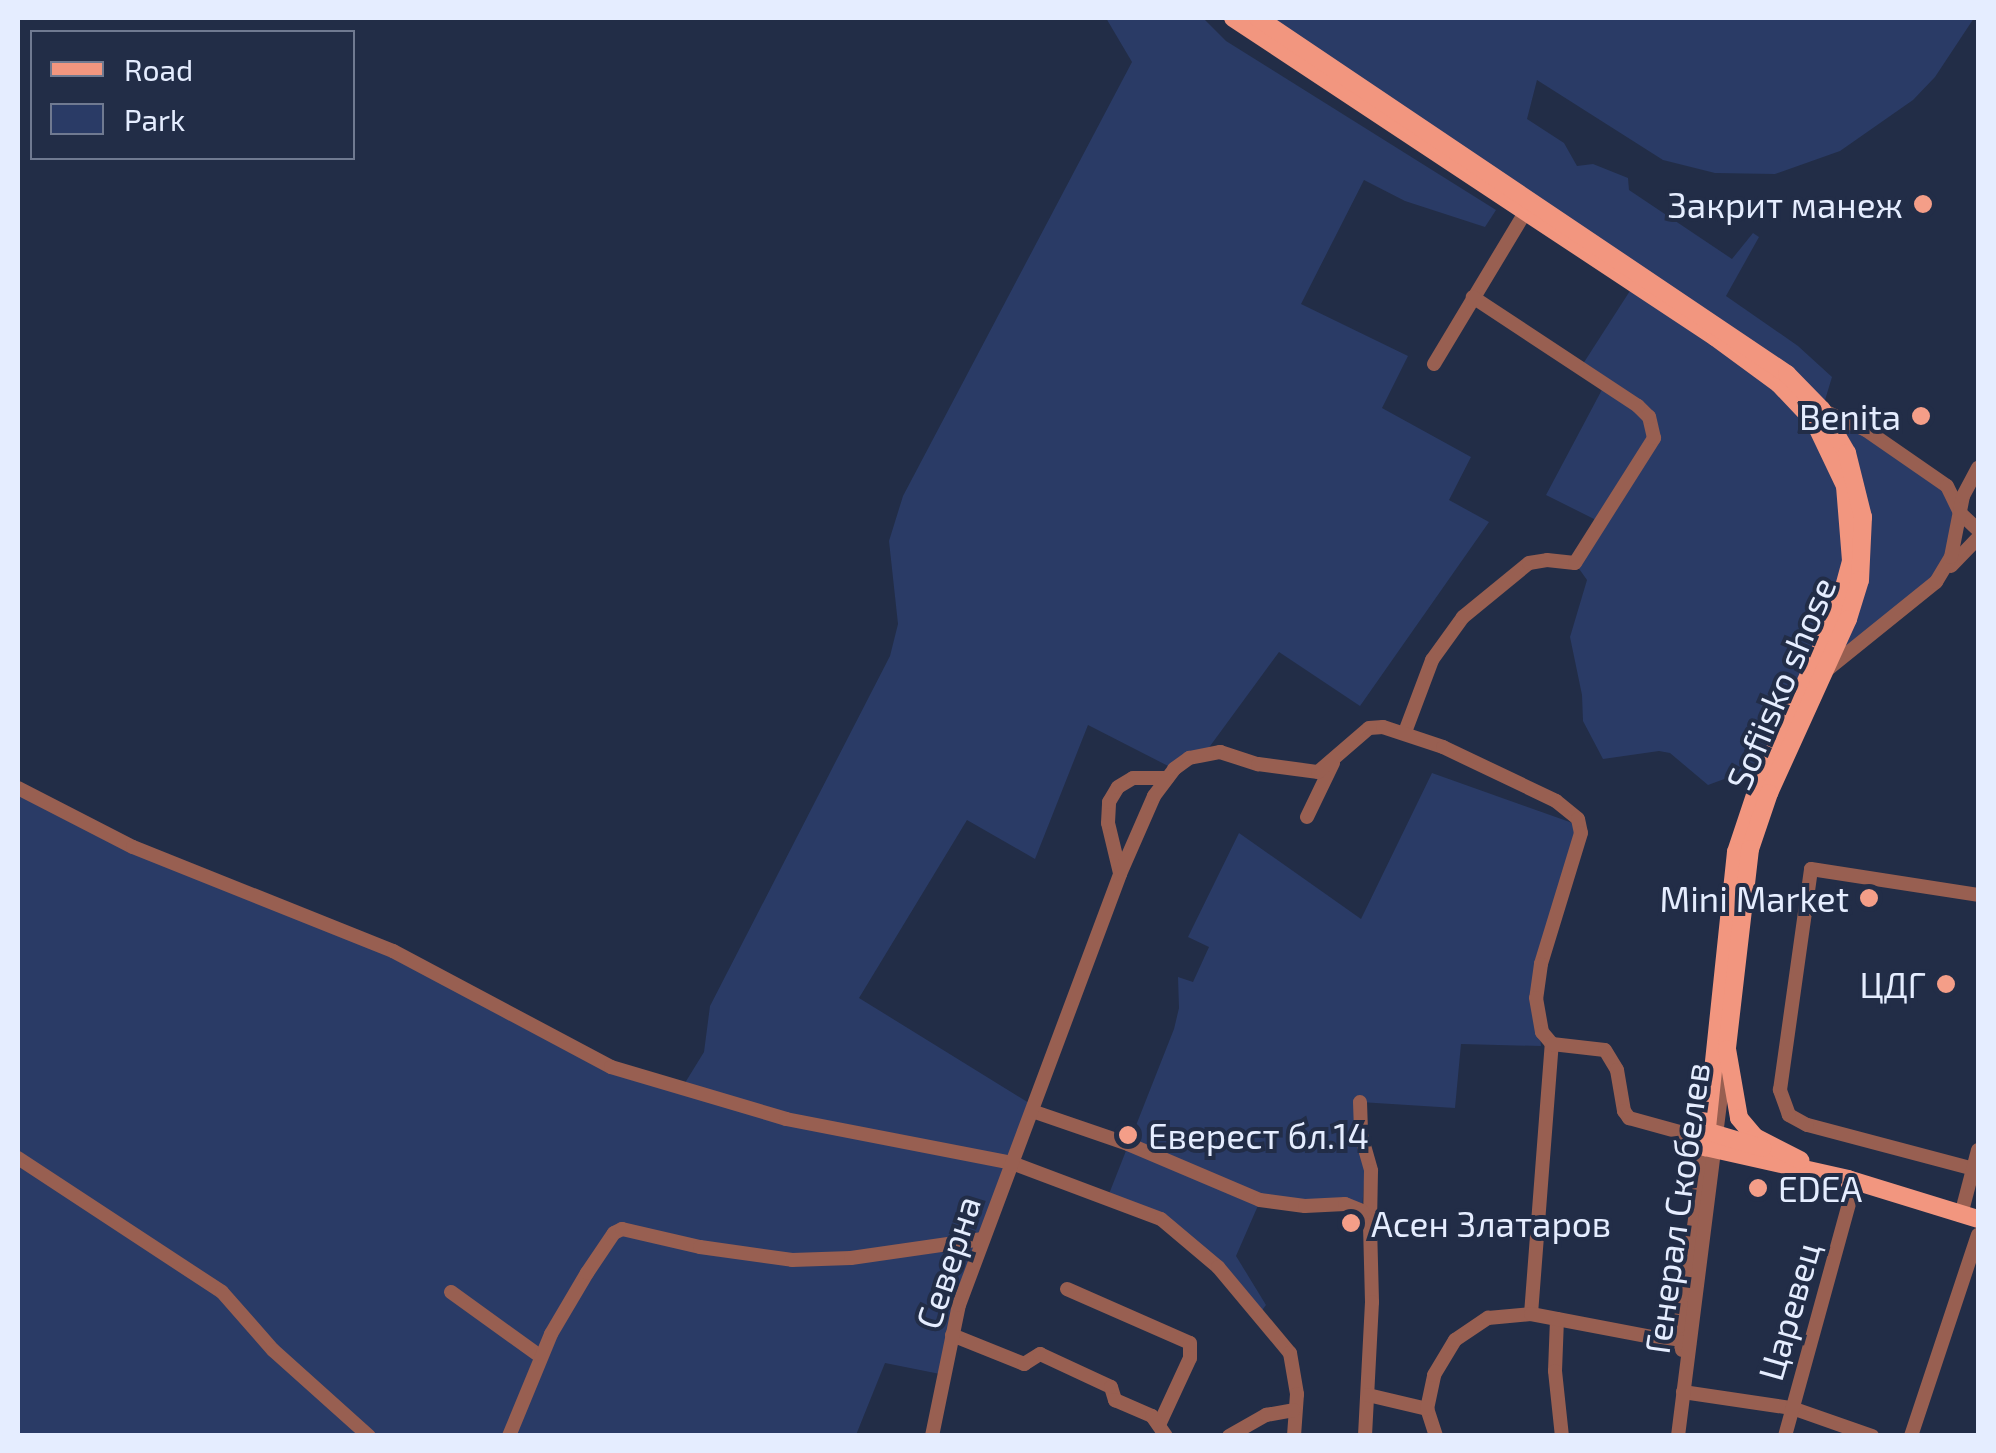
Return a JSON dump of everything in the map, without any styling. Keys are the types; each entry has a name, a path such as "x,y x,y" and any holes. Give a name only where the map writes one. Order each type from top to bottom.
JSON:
{"main road":[{"name":"Sofiisko shose","path":"1233,18 1747,344 1788,374 1822,410 1847,454 1864,518 1860,580 1828,669 1768,792 1750,848 1727,1049 1738,1118 1755,1137 1800,1160"},
{"name":"Sofiisko shose","path":"1258,18 1529,204 1779,384 1814,421 1832,451 1845,486 1852,542 1846,584 1808,682 1758,786 1736,852 1710,1140"},
{"path":"1710,1140 1800,1160 1848,1179"},
{"path":"1710,1140 1973,1214"}],"street":[{"path":"1434,364 1529,204"},
{"path":"1405,732 1432,660 1462,618 1529,563 1574,563 1654,438 1650,416 1638,406 1473,297"},
{"path":"1822,410 1866,430 1947,486 1958,487 1975,474"},
{"path":"1936,582 1951,557 1960,514 1975,474"},
{"path":"1947,486 1960,514 1978,530"},
{"path":"1828,669 1936,582 1978,538"},
{"path":"1120,874 1108,823 1109,802 1118,788 1133,778 1167,778 1189,758 1220,752 1302,772 1318,772 1369,728 1405,732 1556,802 1578,819 1580,833 1553,916 1536,998 1538,1021 1552,1044 1531,1314"},
{"path":"1307,817 1333,762"},
{"name":"Северна","path":"932,1436 952,1335 983,1239 1143,816 1167,778"},
{"path":"18,788 133,848 393,950 568,1048 611,1067 768,1115 1012,1163 1148,1213 1180,1230 1281,1339 1296,1376 1294,1436"},
{"path":"1974,1169 1807,1125 1789,1115 1780,1090 1811,869 1978,895"},
{"path":"1552,1044 1605,1050 1617,1070 1620,1097 1629,1118 1710,1140"},
{"name":"Генерал Скобелев","path":"1678,1436 1685,1344 1680,1326 1727,1049"},
{"path":"1360,1102 1361,1135 1371,1171 1364,1436"},
{"path":"1032,1111 1128,1144 1260,1200 1305,1206 1345,1204 1362,1211 1370,1225"},
{"path":"1973,1214 1978,1150"},
{"path":"18,1158 222,1292 273,1350 369,1436"},
{"name":"Царевец","path":"1784,1436 1849,1204"},
{"path":"509,1436 541,1357 587,1272 614,1233 622,1229 700,1247 792,1260 852,1258 983,1239"},
{"path":"1910,1436 1978,1235"},
{"path":"1067,1289 1190,1343 1190,1358 1163,1430"},
{"path":"451,1292 541,1357"},
{"path":"1436,1436 1427,1409 1434,1374 1455,1340 1488,1318 1531,1314 1685,1344"},
{"path":"1558,1319 1555,1371 1562,1436"},
{"path":"952,1335 1024,1364 1040,1354 1111,1387 1116,1400 1152,1416 1163,1430"},
{"path":"1683,1392 1792,1408 1872,1436"},
{"path":"1368,1395 1427,1409"},
{"path":"1229,1436 1266,1414 1294,1410"}],"green space":[{"path":"1106,18 1203,18 1226,41 1496,210 1485,227 1405,201 1364,180 1301,304 1408,356 1382,408 1471,457 1449,500 1489,522 1360,706 1279,652 1205,753 1174,769 1088,725 1035,859 967,820 859,998 1034,1106 959,1305 945,1375 885,1363 856,1435 18,1435 18,788 89,826 303,913 486,1004 680,1091 704,1052 710,1006 890,656 898,624 889,541 903,496 1132,62"},
{"path":"1258,18 1974,18 1935,77 1913,100 1840,151 1775,174 1715,173 1663,160 1537,80 1527,119 1564,143 1577,166 1593,164 1628,178 1629,190 1732,259 1753,233 1759,237 1726,296 1798,346 1832,377 1822,410"},
{"path":"1635,283 1779,384 1832,451 1851,561 1758,786 1738,774 1708,785 1670,753 1659,751 1603,759 1583,721 1570,637 1587,580 1575,563 1600,522 1546,495 1605,384 1581,367"},
{"path":"1822,410 1947,486 1960,513 1936,582 1828,669 1860,580"},
{"path":"1432,773 1581,826 1536,998 1541,1046 1461,1044 1455,1108 1360,1102 1366,1154 1362,1211 1260,1201 1236,1256 1266,1305 1260,1313 1193,1243 1107,1199 1174,1029 1179,1008 1178,977 1193,982 1209,947 1188,937 1239,833 1361,919"}],"place":[{"name":"Закрит манеж","path":"1923,204"},
{"name":"Benita","path":"1921,416"},
{"name":"Mini Market","path":"1869,898"},
{"name":"ЦДГ","path":"1946,984"},
{"name":"Еверест бл.14","path":"1128,1135"},
{"name":"EDEA","path":"1758,1188"},
{"name":"Асен Златаров","path":"1351,1223"}]}
